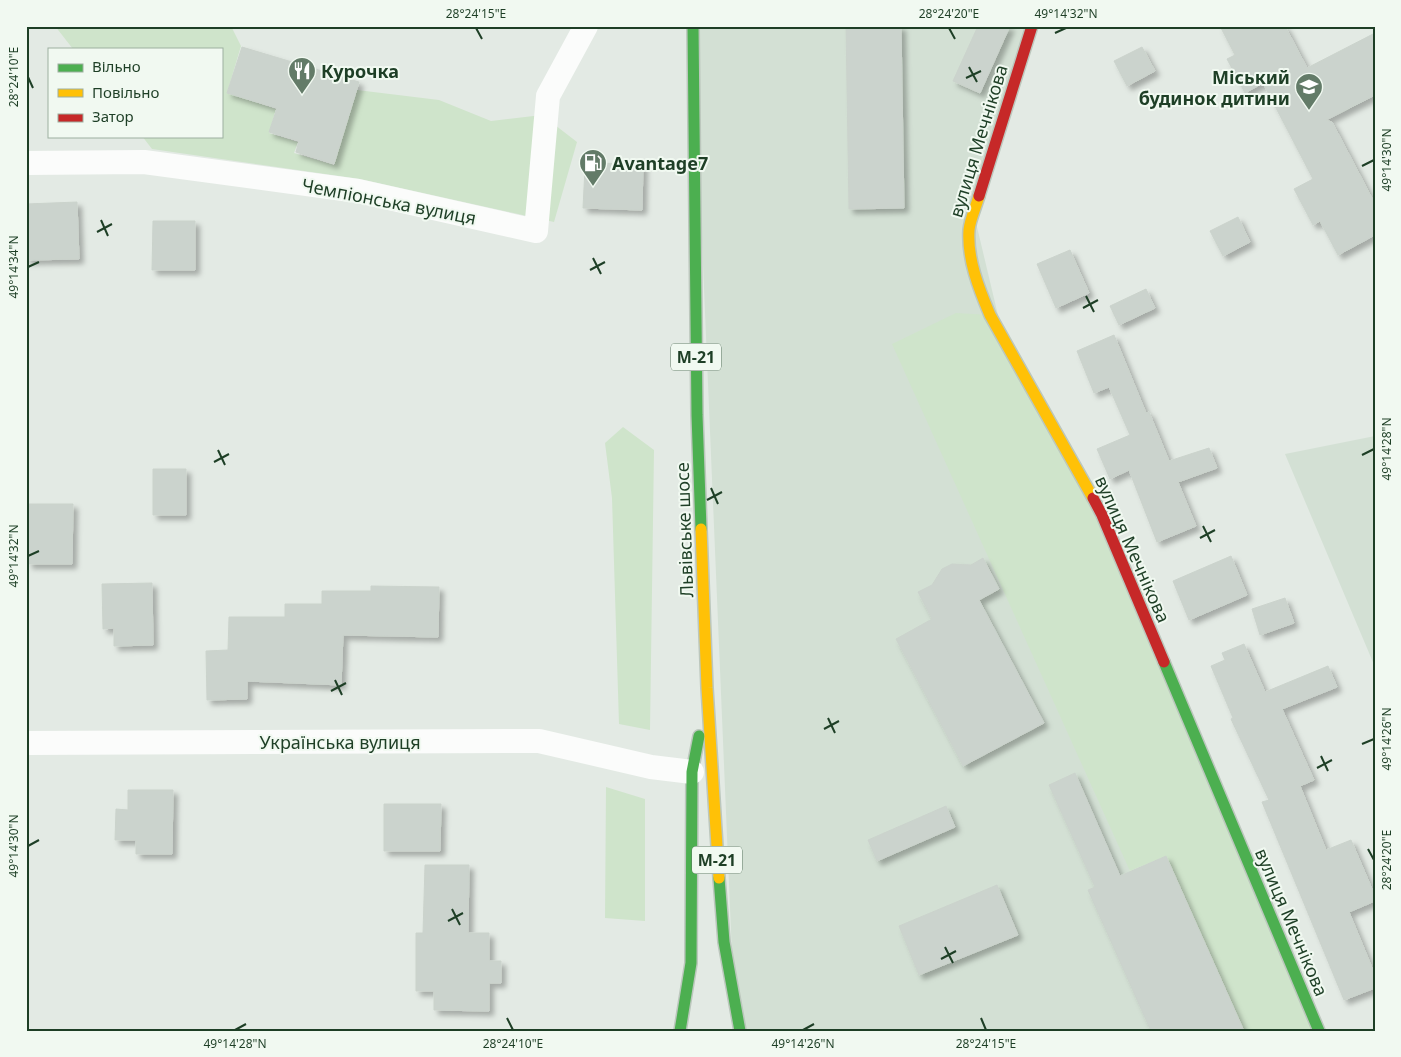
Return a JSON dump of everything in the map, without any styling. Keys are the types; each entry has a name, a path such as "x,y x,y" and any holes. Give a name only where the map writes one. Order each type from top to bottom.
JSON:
{"main road":[{"name":"Львівське шосе","path":"692,26 697,415 707,688 715,837 724,942 740,1031"},
{"name":"вулиця Мечнікова","path":"1032,26 973,210 969,229 969,250 975,277 990,315 1102,515 1319,1031"},
{"name":"М-21","path":"680,1031 691,963 692,772 707,688"}],"street":[{"name":"Чемпіонська вулиця","path":"26,163 144,162 358,191 536,231 548,96 586,26"},
{"name":"Українська вулиця","path":"26,743 539,740 651,767 692,772"}],"shaded area":[{"path":"693,26 1032,26 973,210 1130,871 1166,856 1244,1031 740,1031 734,1003"},
{"path":"1375,436 1375,667 1285,454"}],"green space":[{"path":"55,26 231,26 241,46 227,93 276,109 269,133 298,142 294,153 334,165 357,90 439,100 491,121 542,115 577,142 554,222 360,179 152,149 144,138 222,138 222,48 72,48"},
{"path":"956,313 990,315 1089,490 1319,1031 1244,1031 1166,856 1130,871 892,344"},
{"path":"623,427 654,450 650,730 619,724 612,498 605,443"},
{"path":"606,787 645,799 645,921 605,918"}],"building":[{"path":"846,26 901,26 904,208 849,209"},
{"path":"978,26 1010,26 980,93 953,81"},
{"path":"1220,26 1285,26 1307,68 1375,33 1375,95 1326,120 1332,122 1375,204 1375,235 1338,255 1320,221 1313,225 1294,189 1313,179 1263,83 1245,93 1227,59 1235,55"},
{"path":"242,47 359,82 334,164 296,152 299,141 269,132 277,108 227,93"},
{"path":"1142,47 1155,71 1127,86 1114,61"},
{"path":"593,163 643,164 642,210 583,208 585,168 593,168"},
{"path":"77,202 79,259 26,260 26,204"},
{"path":"1238,217 1250,242 1223,256 1210,231"},
{"path":"153,221 195,221 195,270 152,270"},
{"path":"1070,250 1089,293 1056,308 1037,264"},
{"path":"1146,289 1155,308 1119,325 1110,306"},
{"path":"1114,335 1146,413 1149,412 1169,461 1209,448 1217,468 1178,482 1196,526 1157,542 1129,470 1110,479 1097,449 1130,435 1109,387 1094,393 1077,351"},
{"path":"153,469 186,469 186,515 153,515"},
{"path":"28,504 73,504 72,564 28,564"},
{"path":"1231,556 1247,595 1189,620 1173,581"},
{"path":"983,558 999,589 979,600 1044,723 963,766 896,639 932,619 918,592 932,585 942,569 952,564 971,565"},
{"path":"152,583 153,645 114,646 114,628 103,629 102,584"},
{"path":"371,586 439,587 438,637 343,635 341,685 247,681 247,699 207,700 206,651 228,650 229,617 285,617 285,604 322,604 322,591 371,591"},
{"path":"1285,598 1294,623 1260,635 1252,609"},
{"path":"1244,644 1265,692 1328,666 1337,687 1282,709 1314,780 1300,786 1326,850 1351,840 1375,896 1375,901 1349,912 1375,975 1375,988 1344,1000 1262,802 1269,800 1231,719 1233,718 1211,666 1225,660 1222,653"},
{"path":"1075,773 1120,876 1166,856 1244,1031 1151,1031 1088,890 1095,887 1049,785"},
{"path":"128,790 173,790 172,854 136,854 136,840 115,840 116,809 128,810"},
{"path":"384,804 441,804 440,851 384,851"},
{"path":"946,806 955,827 877,861 868,840"},
{"path":"425,865 469,865 468,933 489,933 489,961 501,961 501,983 489,983 489,1011 434,1010 434,991 416,991 416,933 423,933"},
{"path":"997,885 1018,935 919,975 899,926"}],"traffic: fast":[{"path":"693,26 697,415 701,529"},
{"path":"1164,662 1319,1031"},
{"path":"680,1031 691,963 692,772 699,736"},
{"path":"719,878 724,942 740,1031"}],"traffic: slow":[{"path":"979,196 969,230 969,241 972,263 982,295 990,315 1093,498"},
{"path":"701,529 707,688 719,878"}],"traffic: jam":[{"path":"979,196 1032,26"},
{"path":"1093,498 1102,515 1164,662"}],"place":[{"name":"Курочка","path":"302,95"},
{"name":"Міський будинок дитини","path":"1309,111"},
{"name":"Avantage7","path":"593,187"}]}
